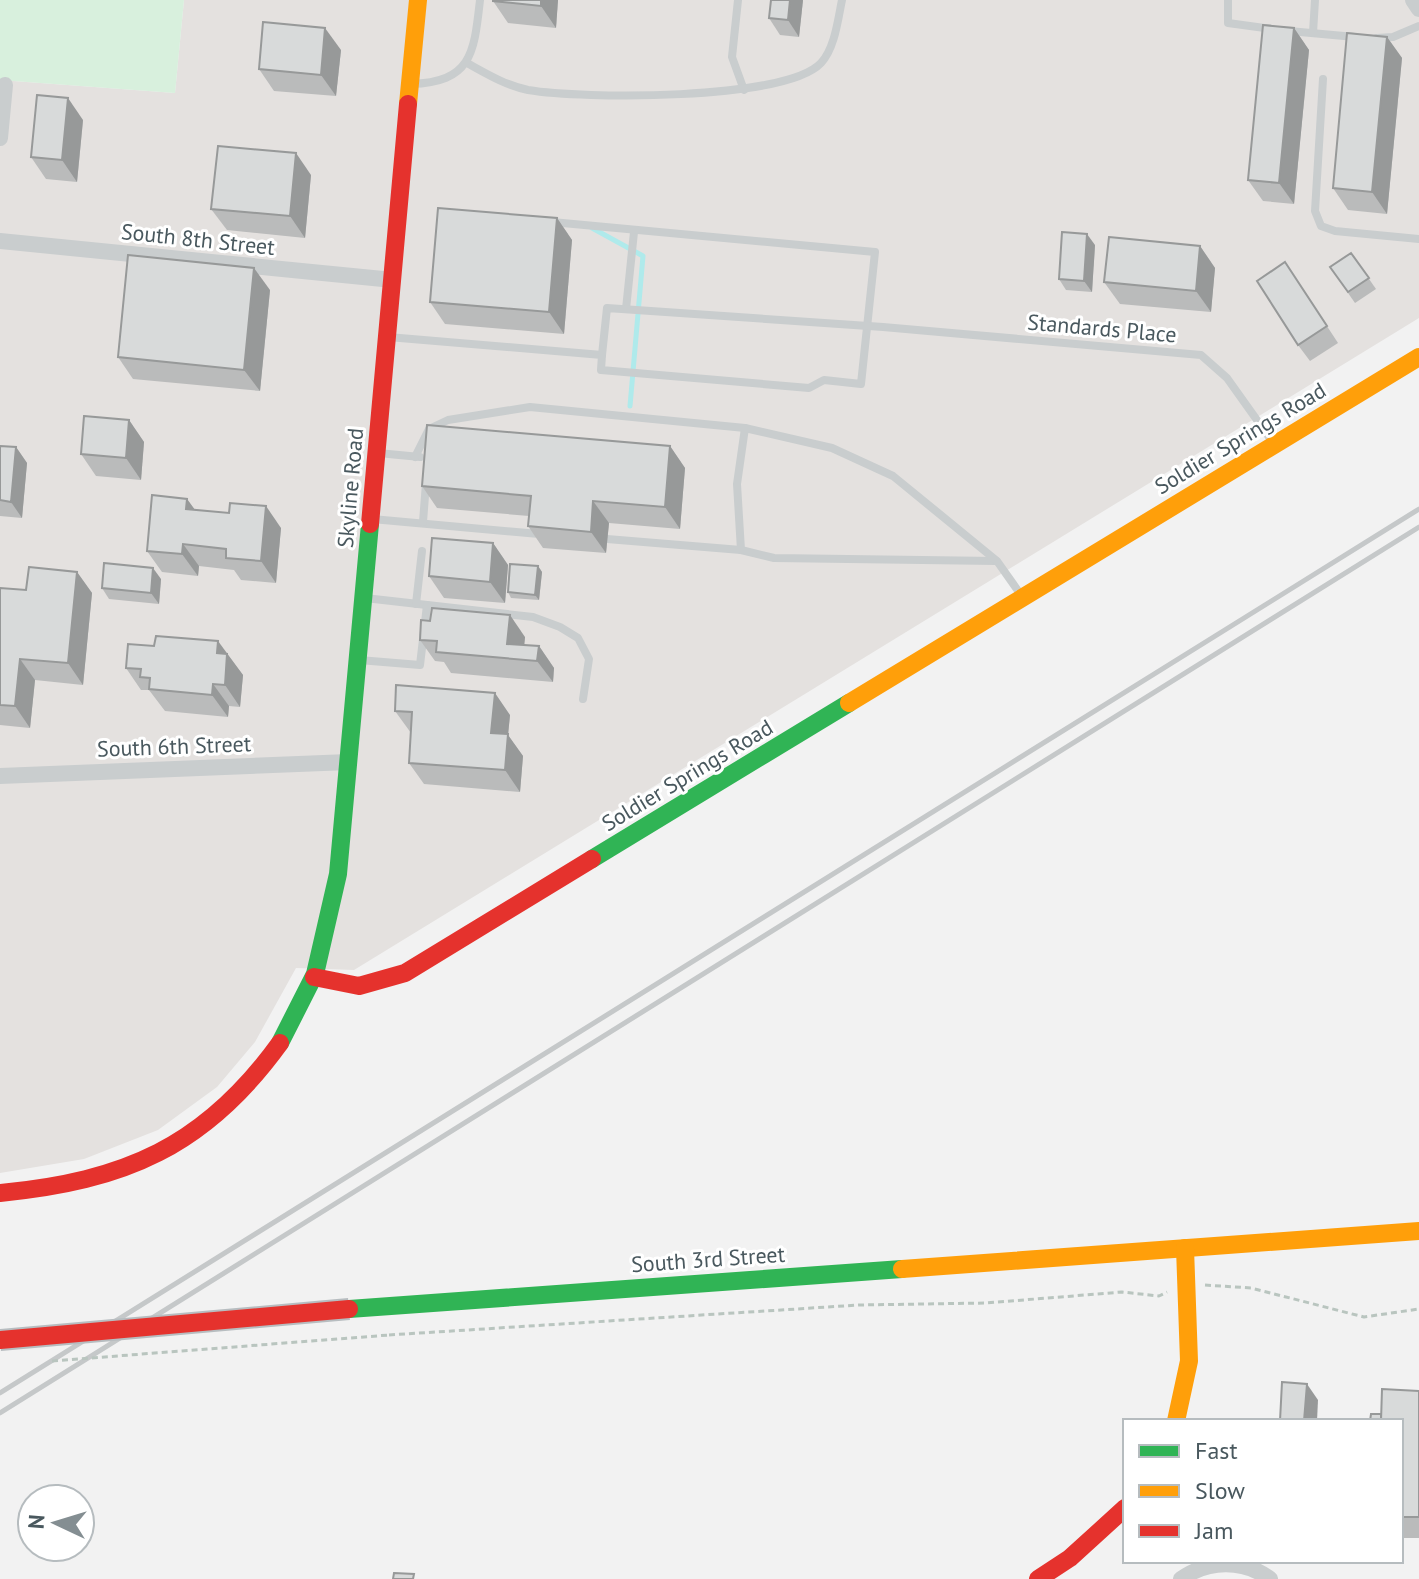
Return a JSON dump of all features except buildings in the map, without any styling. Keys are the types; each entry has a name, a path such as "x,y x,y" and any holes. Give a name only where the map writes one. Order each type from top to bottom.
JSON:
{"main road":[{"name":"Skyline Road","path":"314,977 328,929 338,874 418,0"},
{"name":"Soldier Springs Road","path":"314,977 359,986 405,973 1419,357"},
{"path":"0,1193 41,1189 123,1170 187,1136 218,1113 277,1048 314,977"},
{"name":"South 3rd Street","path":"0,1340 349,1309 1419,1231"},
{"path":"1176,1419 1189,1361 1185,1248"},
{"path":"1038,1579 1070,1558 1123,1510"}],"street":[{"path":"1413,0 1419,9"},
{"path":"0,138 5,85"},
{"name":"South 8th Street","path":"0,241 393,280"},
{"name":"South 6th Street","path":"0,776 349,762"},
{"path":"1181,1579 1201,1567 1224,1564 1243,1565 1270,1579"}],"lane":[{"path":"410,84 436,83 454,76 467,63 476,37 480,0"},
{"path":"738,0 732,57 744,90"},
{"path":"467,63 505,84 532,90 657,94 744,90 796,80 822,62 836,29 842,0"},
{"path":"1228,0 1228,23 1237,27 1385,39 1419,26"},
{"path":"1313,33 1315,0"},
{"path":"1323,79 1315,211 1321,226 1335,231 1419,239"},
{"path":"542,221 634,232 875,252 861,384 824,380 809,388 601,370 607,308 626,309 634,232"},
{"name":"Standards Place","path":"626,309 883,327 1201,355 1227,378 1275,445"},
{"path":"387,337 602,355"},
{"path":"415,457 429,429 448,420 530,407 745,428 832,448 893,476 997,561 1024,598"},
{"path":"741,550 737,484 745,428"},
{"path":"377,453 428,458 423,522"},
{"path":"371,519 539,534"},
{"path":"607,539 741,550 774,558 997,561"},
{"path":"416,604 422,551"},
{"path":"364,597 533,617 560,627 578,638 589,659 583,699"},
{"path":"358,660 420,665 427,605"}],"path":[{"path":"47,1361 389,1335 859,1305 986,1303 1122,1292 1159,1296 1188,1283 1251,1288 1364,1317 1419,1309"}],"shaded area":[{"path":"184,0 1419,0 1419,318 354,970 296,968 255,1042 217,1087 158,1130 84,1159 0,1173 0,80 175,93"}],"green space":[{"path":"0,0 184,0 175,93 0,80"}],"waterway":[{"path":"592,228 643,256 630,406"}],"railway":[{"path":"0,1393 1419,509"},
{"path":"0,1413 1419,527"}],"traffic: fast":[{"path":"280,1043 315,974 338,874 370,524"},
{"path":"592,859 849,703"},
{"path":"349,1309 902,1269"}],"traffic: slow":[{"path":"408,104 418,0"},
{"path":"849,703 1419,357"},
{"path":"902,1269 1419,1231"},
{"path":"1176,1419 1189,1361 1185,1248"}],"traffic: jam":[{"path":"370,524 408,104"},
{"path":"314,977 359,986 405,973 592,859"},
{"path":"0,1193 86,1179 123,1168 158,1152 191,1133 222,1109 252,1079 280,1043"},
{"path":"0,1340 349,1309"},
{"path":"1038,1579 1070,1558 1123,1510"}]}
